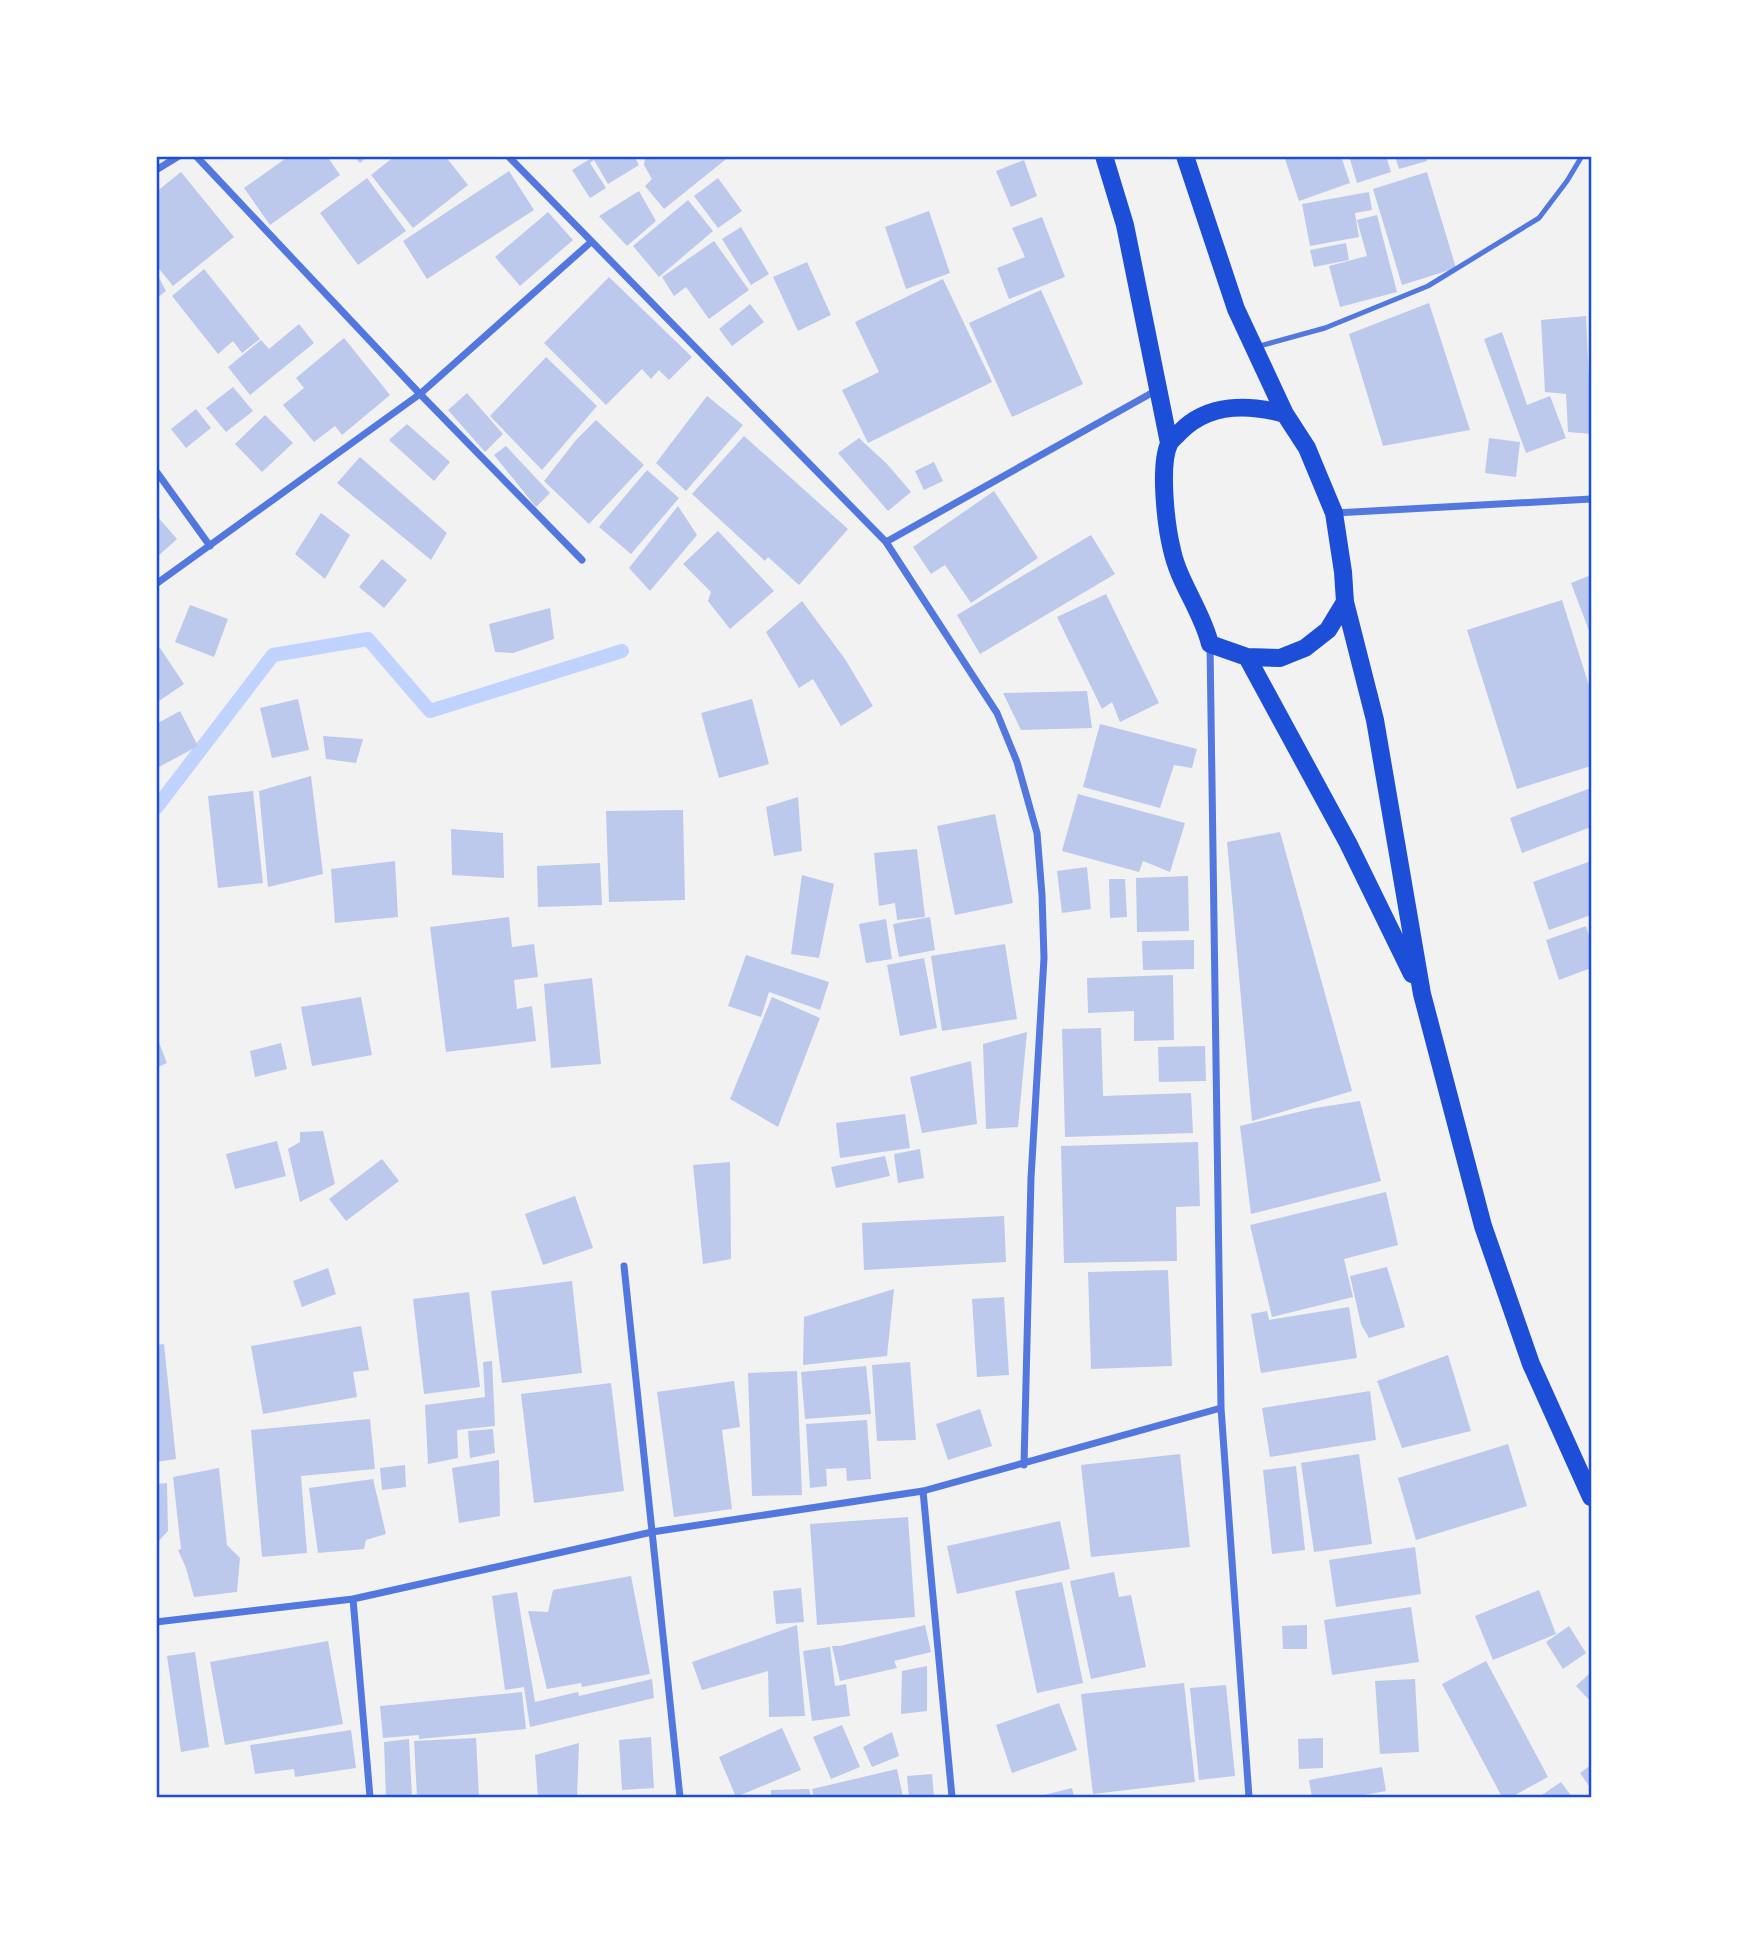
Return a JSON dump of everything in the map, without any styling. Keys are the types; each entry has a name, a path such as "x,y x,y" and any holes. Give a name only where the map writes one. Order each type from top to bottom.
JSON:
{"main road":[{"path":"1104,156 1125,225 1170,443 1164,475 1165,507 1172,552 1186,588 1204,621 1210,644 1247,657 1280,658 1305,648 1328,630 1345,602"},
{"path":"1185,156 1236,309 1285,414 1307,448 1334,513 1345,602 1375,720 1422,993 1483,1226 1531,1364 1591,1497"},
{"path":"1170,443 1189,422 1220,411 1251,407 1285,414"},
{"path":"1247,657 1348,843 1422,993"}],"street":[{"path":"156,170 179,156"},
{"path":"196,156 420,394 582,560"},
{"path":"508,156 886,542 998,713 1017,762 1037,833 1044,958 1031,1178 1024,1465"},
{"path":"156,584 420,394 591,242"},
{"path":"886,542 1158,389"},
{"path":"156,471 210,545"},
{"path":"1334,513 1591,499"},
{"path":"1210,644 1221,1408 1249,1797"},
{"path":"624,1266 680,1797"},
{"path":"156,1622 353,1600 652,1532 923,1491 1221,1408"},
{"path":"923,1491 952,1797"},
{"path":"353,1600 370,1797"}],"lane":[{"path":"1255,347 1325,328 1428,286 1539,218 1582,156"}],"building":[{"path":"289,156 327,156 340,175 270,225 244,188"},
{"path":"354,156 368,156 360,163"},
{"path":"395,156 445,156 468,185 413,228 371,175"},
{"path":"595,156 634,156 639,165 608,184 594,160 590,163 606,188 590,198 572,170"},
{"path":"642,156 730,156 664,209 645,186 652,179"},
{"path":"1284,156 1341,156 1350,183 1299,201"},
{"path":"1349,156 1386,156 1391,172 1357,183"},
{"path":"1395,156 1425,156 1427,161 1399,169"},
{"path":"1024,160 1037,196 1011,207 996,171"},
{"path":"509,171 534,210 427,279 403,241"},
{"path":"181,172 234,237 173,286 156,265 156,192"},
{"path":"1427,172 1456,268 1402,285 1373,189"},
{"path":"367,178 406,231 358,265 320,213"},
{"path":"718,178 742,211 718,228 694,196"},
{"path":"639,191 656,221 627,246 599,216"},
{"path":"1369,192 1372,210 1355,213 1359,237 1310,246 1302,204"},
{"path":"688,200 713,231 659,277 633,246"},
{"path":"929,211 950,273 906,289 885,227"},
{"path":"548,212 573,240 520,286 495,257"},
{"path":"1377,215 1397,292 1340,307 1329,266 1367,256 1357,220"},
{"path":"1042,217 1065,277 1009,299 997,268 1025,257 1012,228"},
{"path":"741,227 769,274 751,285 722,239"},
{"path":"714,241 749,290 709,319 686,287 674,296 662,277"},
{"path":"1346,243 1349,260 1314,267 1310,250"},
{"path":"807,262 831,315 798,331 773,277"},
{"path":"204,269 260,339 242,353 233,341 218,354 172,296"},
{"path":"156,272 166,291 156,299"},
{"path":"609,277 692,357 669,380 659,370 651,379 642,369 606,405 544,343"},
{"path":"943,279 992,382 868,443 842,390 879,372 855,322"},
{"path":"1041,290 1083,384 1012,417 969,323"},
{"path":"1429,303 1470,430 1383,446 1349,334"},
{"path":"750,304 764,322 732,346 719,329"},
{"path":"1586,316 1591,434 1568,432 1566,394 1545,392 1541,320"},
{"path":"299,324 314,343 250,395 228,367 261,340 269,349"},
{"path":"1502,332 1527,405 1550,396 1566,438 1526,453 1484,339"},
{"path":"344,338 390,395 342,435 335,426 314,442 283,405 304,388 296,378"},
{"path":"546,357 597,406 542,470 490,416"},
{"path":"233,387 253,411 226,432 206,408"},
{"path":"467,393 503,434 485,452 448,410"},
{"path":"707,396 743,425 686,491 656,463"},
{"path":"196,409 211,428 186,448 171,429"},
{"path":"265,415 293,443 262,472 235,444"},
{"path":"596,420 644,465 589,524 544,481 576,440"},
{"path":"407,424 450,462 434,481 389,440"},
{"path":"744,436 848,529 799,585 768,557 765,561 692,494"},
{"path":"859,438 887,464 911,492 888,511 838,453"},
{"path":"1489,438 1520,442 1516,477 1485,473"},
{"path":"506,446 550,493 536,507 494,455"},
{"path":"360,457 447,533 431,560 337,483"},
{"path":"934,462 943,481 924,490 915,471"},
{"path":"647,470 679,498 631,554 599,527"},
{"path":"994,491 1038,558 971,603 945,565 931,574 913,547"},
{"path":"678,506 697,535 650,591 629,568"},
{"path":"321,513 350,535 325,579 295,554"},
{"path":"156,515 177,539 156,558"},
{"path":"718,531 774,591 730,629 708,601 711,592 683,564"},
{"path":"1091,535 1115,574 980,654 957,615"},
{"path":"382,559 407,580 384,608 359,587"},
{"path":"1591,575 1591,636 1571,583"},
{"path":"1106,594 1159,703 1120,722 1112,702 1102,709 1057,617"},
{"path":"1562,600 1591,692 1591,766 1517,789 1467,630"},
{"path":"802,601 845,659 873,706 841,726 813,679 799,688 766,632"},
{"path":"190,605 228,619 214,657 175,642"},
{"path":"550,608 554,639 513,653 495,652 489,624"},
{"path":"160,648 184,684 156,703 156,651"},
{"path":"1087,691 1092,728 1021,730 1003,693"},
{"path":"298,699 309,750 272,758 260,708"},
{"path":"752,699 769,764 719,778 701,713"},
{"path":"180,711 198,746 157,768 156,724"},
{"path":"1100,724 1197,749 1192,768 1174,765 1160,808 1083,787"},
{"path":"323,736 363,739 356,763 326,759"},
{"path":"311,776 323,874 268,887 259,791"},
{"path":"1591,788 1591,827 1522,853 1510,818"},
{"path":"253,791 263,883 218,888 208,796"},
{"path":"1078,794 1185,823 1170,872 1143,861 1139,872 1062,851"},
{"path":"798,797 802,851 774,856 766,807"},
{"path":"683,810 685,900 609,902 606,811"},
{"path":"995,814 1013,903 955,915 937,826"},
{"path":"451,829 503,833 504,878 452,875"},
{"path":"1280,832 1352,1091 1252,1121 1227,842"},
{"path":"917,849 925,917 897,920 895,903 879,906 874,853"},
{"path":"395,861 398,917 335,923 331,869"},
{"path":"1591,861 1591,915 1549,930 1533,882"},
{"path":"600,863 602,905 538,907 537,866"},
{"path":"1087,867 1091,909 1062,913 1057,871"},
{"path":"802,875 834,884 819,958 791,954"},
{"path":"1188,876 1189,931 1137,932 1136,878"},
{"path":"1109,879 1125,879 1127,917 1110,918"},
{"path":"509,917 512,947 534,944 538,977 514,980 517,1009 532,1006 536,1041 446,1052 430,927"},
{"path":"930,917 935,950 899,957 893,924"},
{"path":"886,919 892,959 866,963 859,924"},
{"path":"1586,926 1591,943 1591,968 1559,980 1546,940"},
{"path":"1194,940 1194,969 1143,970 1142,941"},
{"path":"1005,944 1017,1019 942,1031 931,956"},
{"path":"746,955 829,982 820,1010 769,992 761,1017 728,1006"},
{"path":"924,958 937,1028 900,1036 887,965"},
{"path":"1173,975 1174,1040 1134,1041 1134,1011 1088,1013 1087,978"},
{"path":"592,978 601,1064 551,1068 544,984"},
{"path":"361,997 372,1055 312,1066 301,1007"},
{"path":"772,997 820,1018 778,1127 730,1099"},
{"path":"1101,1028 1103,1096 1191,1093 1193,1133 1065,1137 1062,1029"},
{"path":"1027,1032 1018,1127 986,1129 983,1044"},
{"path":"156,1035 167,1063 156,1068"},
{"path":"281,1043 287,1069 255,1077 250,1051"},
{"path":"1205,1046 1206,1081 1159,1082 1158,1047"},
{"path":"971,1061 977,1124 922,1133 910,1077"},
{"path":"1360,1101 1381,1181 1251,1214 1240,1126 1315,1108"},
{"path":"905,1114 910,1148 840,1158 836,1123"},
{"path":"323,1131 335,1184 300,1202 288,1149 300,1142 300,1132"},
{"path":"277,1141 286,1176 235,1189 226,1154"},
{"path":"1198,1142 1200,1206 1176,1207 1177,1261 1064,1263 1061,1146"},
{"path":"920,1149 924,1178 898,1183 894,1154"},
{"path":"885,1156 890,1176 836,1188 831,1167"},
{"path":"382,1159 399,1181 346,1221 329,1199"},
{"path":"730,1162 731,1259 703,1264 693,1165"},
{"path":"1386,1192 1398,1245 1344,1259 1353,1297 1272,1317 1250,1225"},
{"path":"575,1196 593,1248 543,1265 525,1214"},
{"path":"1004,1216 1006,1262 864,1270 862,1223"},
{"path":"1387,1267 1405,1327 1369,1338 1361,1324 1350,1276"},
{"path":"328,1268 336,1294 302,1307 293,1281"},
{"path":"1168,1270 1172,1366 1091,1369 1088,1272"},
{"path":"572,1281 582,1373 502,1383 491,1291"},
{"path":"894,1289 887,1356 803,1365 804,1317"},
{"path":"469,1292 480,1387 424,1394 413,1299"},
{"path":"1004,1297 1009,1375 977,1377 972,1299"},
{"path":"1349,1307 1357,1358 1261,1373 1251,1314 1267,1311 1269,1320"},
{"path":"361,1326 369,1370 353,1372 357,1397 263,1414 251,1346"},
{"path":"164,1344 176,1459 156,1462 156,1345"},
{"path":"1448,1355 1471,1431 1402,1448 1377,1381"},
{"path":"492,1361 495,1426 457,1430 458,1458 428,1464 425,1405 485,1397 483,1362"},
{"path":"910,1362 916,1440 877,1441 872,1365"},
{"path":"866,1366 871,1414 805,1419 801,1372"},
{"path":"797,1371 802,1495 752,1496 748,1373"},
{"path":"734,1381 740,1427 722,1430 732,1509 674,1517 657,1392"},
{"path":"611,1383 624,1491 534,1503 521,1394"},
{"path":"1370,1391 1376,1440 1270,1457 1262,1408"},
{"path":"980,1409 992,1446 948,1460 936,1424"},
{"path":"370,1419 375,1469 301,1476 307,1553 262,1557 251,1430"},
{"path":"867,1420 871,1479 847,1481 846,1468 826,1469 827,1486 810,1488 806,1424"},
{"path":"493,1429 495,1453 470,1458 468,1431"},
{"path":"1508,1444 1527,1506 1416,1540 1398,1478"},
{"path":"1180,1454 1190,1547 1091,1557 1081,1465"},
{"path":"1359,1454 1372,1544 1314,1552 1301,1463"},
{"path":"499,1460 500,1516 459,1523 452,1468"},
{"path":"405,1465 406,1487 382,1490 380,1468"},
{"path":"1296,1466 1305,1550 1272,1554 1263,1470"},
{"path":"219,1468 227,1545 240,1558 237,1592 194,1597 178,1550 181,1549 173,1477"},
{"path":"373,1479 386,1534 366,1540 364,1549 318,1553 309,1488"},
{"path":"167,1483 168,1531 156,1544 156,1484"},
{"path":"908,1517 915,1617 817,1625 810,1524"},
{"path":"1060,1521 1070,1569 957,1594 947,1546"},
{"path":"1415,1547 1421,1594 1336,1607 1329,1560"},
{"path":"1114,1572 1119,1597 1131,1595 1146,1667 1091,1679 1070,1581"},
{"path":"631,1576 650,1674 582,1687 581,1683 547,1689 528,1611 548,1612 553,1590"},
{"path":"1062,1582 1083,1683 1037,1693 1015,1591"},
{"path":"801,1588 804,1622 776,1624 773,1591"},
{"path":"1539,1590 1556,1634 1493,1660 1475,1616"},
{"path":"517,1592 535,1702 578,1692 579,1696 652,1679 654,1698 530,1727 524,1687 505,1690 492,1596"},
{"path":"1411,1607 1419,1662 1332,1675 1324,1620"},
{"path":"797,1625 805,1716 769,1717 768,1671 702,1690 692,1662"},
{"path":"925,1625 931,1652 894,1661 897,1668 840,1681 832,1646"},
{"path":"1307,1625 1307,1649 1283,1649 1282,1626"},
{"path":"1569,1626 1586,1653 1563,1669 1546,1642"},
{"path":"328,1641 343,1724 225,1745 210,1662"},
{"path":"830,1647 835,1686 846,1684 850,1716 812,1721 803,1651"},
{"path":"195,1652 209,1747 181,1752 167,1656"},
{"path":"1486,1661 1548,1777 1511,1797 1502,1797 1442,1684"},
{"path":"927,1666 927,1711 901,1714 902,1671"},
{"path":"1591,1672 1591,1702 1576,1686"},
{"path":"1415,1679 1419,1752 1380,1754 1375,1681"},
{"path":"1184,1683 1195,1782 1093,1794 1081,1694"},
{"path":"1226,1685 1235,1776 1199,1780 1190,1688"},
{"path":"522,1692 526,1729 419,1739 419,1735 383,1738 380,1706"},
{"path":"1059,1703 1077,1750 1012,1773 996,1725"},
{"path":"842,1725 860,1767 831,1779 813,1737"},
{"path":"782,1728 801,1770 736,1797 719,1757"},
{"path":"351,1730 356,1768 295,1777 294,1769 255,1774 250,1745"},
{"path":"892,1732 899,1756 872,1767 863,1747"},
{"path":"651,1737 654,1788 622,1790 619,1740"},
{"path":"476,1738 479,1797 417,1797 414,1741"},
{"path":"1323,1738 1323,1768 1299,1769 1298,1739"},
{"path":"409,1739 412,1797 386,1797 384,1742"},
{"path":"579,1743 577,1797 538,1797 535,1755"},
{"path":"1591,1765 1591,1789 1580,1773"},
{"path":"1382,1767 1386,1791 1353,1797 1312,1797 1309,1780"},
{"path":"897,1769 903,1797 814,1797 812,1789"},
{"path":"932,1774 934,1797 909,1797 907,1776"},
{"path":"1561,1782 1572,1797 1539,1797"},
{"path":"1072,1788 1074,1797 1040,1797 1040,1796"},
{"path":"809,1789 811,1797 771,1797 771,1790"}],"waterway":[{"path":"156,808 273,655 368,639 430,711 622,651"}]}
